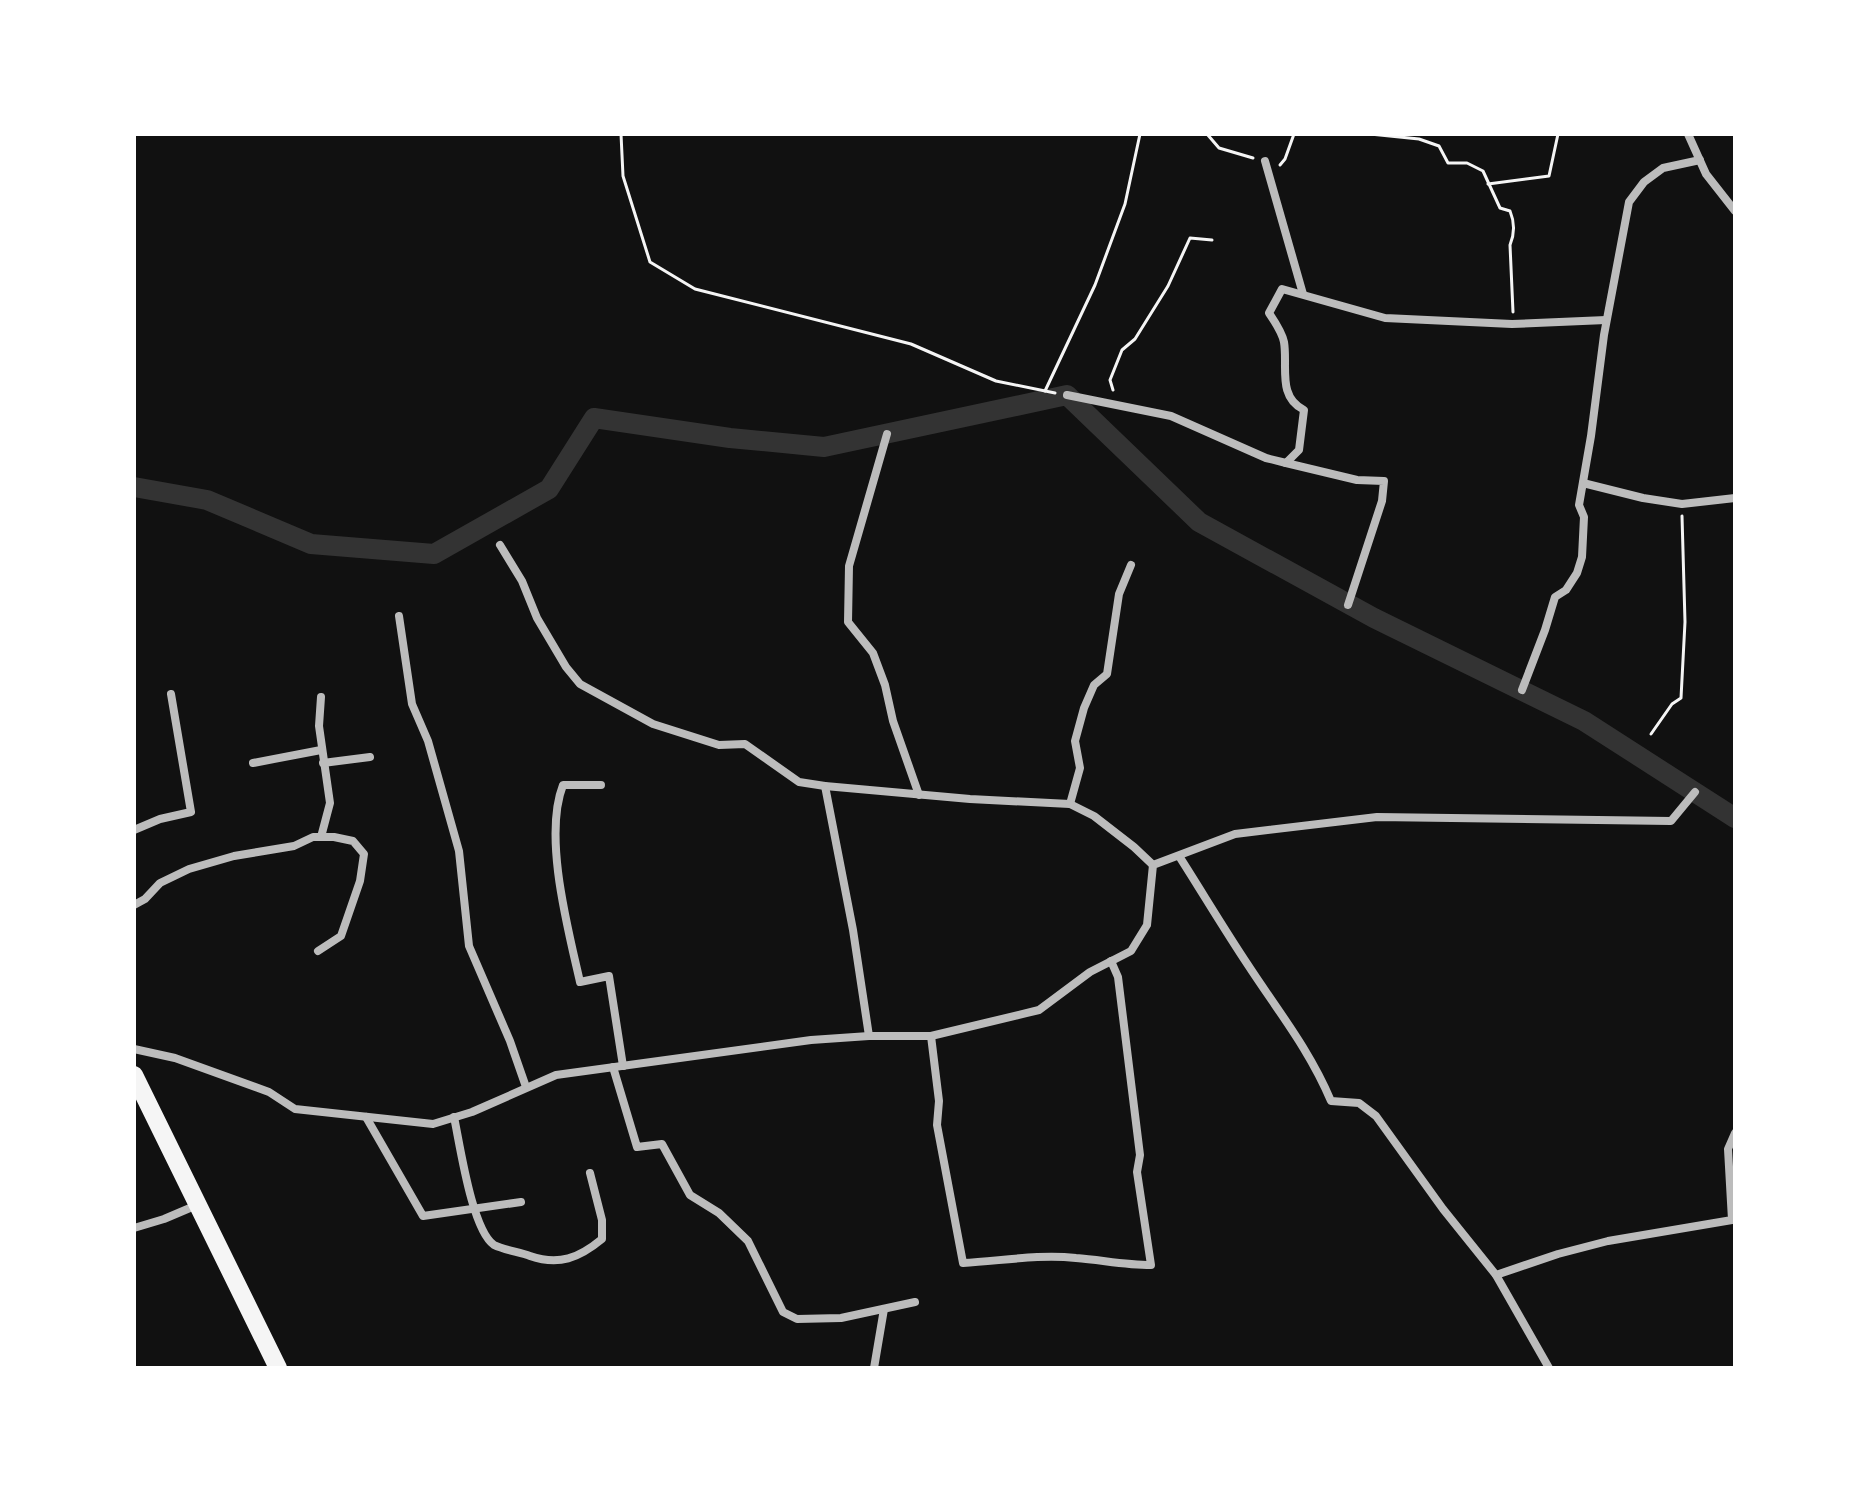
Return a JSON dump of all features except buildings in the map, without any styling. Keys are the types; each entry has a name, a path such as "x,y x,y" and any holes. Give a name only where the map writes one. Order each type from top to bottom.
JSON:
{"main road":[{"path":"134,1075 274,1367"}],"street":[{"path":"1688,134 1706,174 1735,212"},
{"path":"1522,690 1555,597 1566,590 1577,573 1582,557 1584,517 1579,505 1606,320 1629,202 1644,182 1663,168 1700,160"},
{"path":"1265,161 1303,294"},
{"path":"1286,463 1299,450 1304,410 1297,407 1285,388 1283,337 1269,313 1282,289 1385,318 1512,324 1606,320"},
{"path":"1067,395 1171,416 1266,458 1357,480 1384,481 1382,501 1348,605"},
{"path":"887,434 849,566 848,622 873,653 919,795"},
{"path":"1583,483 1682,504 1735,498"},
{"path":"500,545 522,581 537,618 566,667 580,684 653,724 719,745 745,744 799,782 919,795 1070,804 1094,816 1153,865"},
{"path":"1070,804 1080,768 1075,741 1094,685 1107,674 1119,594 1131,565"},
{"path":"399,616 412,704 428,741 459,851 469,946 510,1041 526,1087"},
{"path":"134,830 160,819 191,812 171,694"},
{"path":"321,697 321,750 330,803 321,837"},
{"path":"253,763 321,750"},
{"path":"323,763 370,757"},
{"path":"601,785 563,785 556,804 560,898 580,982 609,976 618,1066 637,1147 662,1144 690,1195 719,1213 748,1241 783,1312 797,1319 841,1318 915,1302"},
{"path":"825,786 853,930 869,1036"},
{"path":"1153,865 1235,834 1377,817 1671,821 1695,792"},
{"path":"134,905 145,899 160,883 189,869 234,856 282,849 313,837 353,841 364,854 360,881 341,936 318,951"},
{"path":"1179,856 1249,967 1287,1019 1319,1072 1331,1101 1359,1103 1376,1116 1443,1209 1496,1275 1549,1368"},
{"path":"134,1049 175,1058 269,1092 295,1109 433,1124 556,1075 811,1040 931,1036 1039,1010 1090,972 1131,951 1147,925 1153,865"},
{"path":"931,1036 939,1101 937,1125 963,1263 1031,1257 1151,1265 1137,1172 1140,1155 1118,977 1111,961"},
{"path":"366,1117 423,1216 521,1202"},
{"path":"454,1117 479,1225 494,1244 545,1261 567,1261 586,1253 602,1239 602,1220 590,1173"},
{"path":"1496,1275 1608,1241 1732,1220 1728,1149 1735,1133"},
{"path":"134,1228 198,1204"},
{"path":"874,1368 884,1309"}],"path":[{"path":"621,134 623,176 650,262 695,289 911,344 996,381 1067,395"},
{"path":"1045,391 1095,285 1125,204 1140,134"},
{"path":"1370,134 1419,139 1439,146 1448,163 1467,163 1483,171 1500,208 1510,211 1513,219 1514,234 1510,245 1512,324"},
{"path":"1488,184 1549,176 1558,134"},
{"path":"1116,405 1110,380 1122,350 1135,339 1168,286 1190,238 1212,240"},
{"path":"1651,734 1672,704 1681,698 1685,622 1682,504"}],"waterway":[{"path":"134,487 207,500 311,544 434,554 549,489 594,418 730,438 824,447 1067,395 1199,522 1374,618 1584,721 1735,818"}]}
